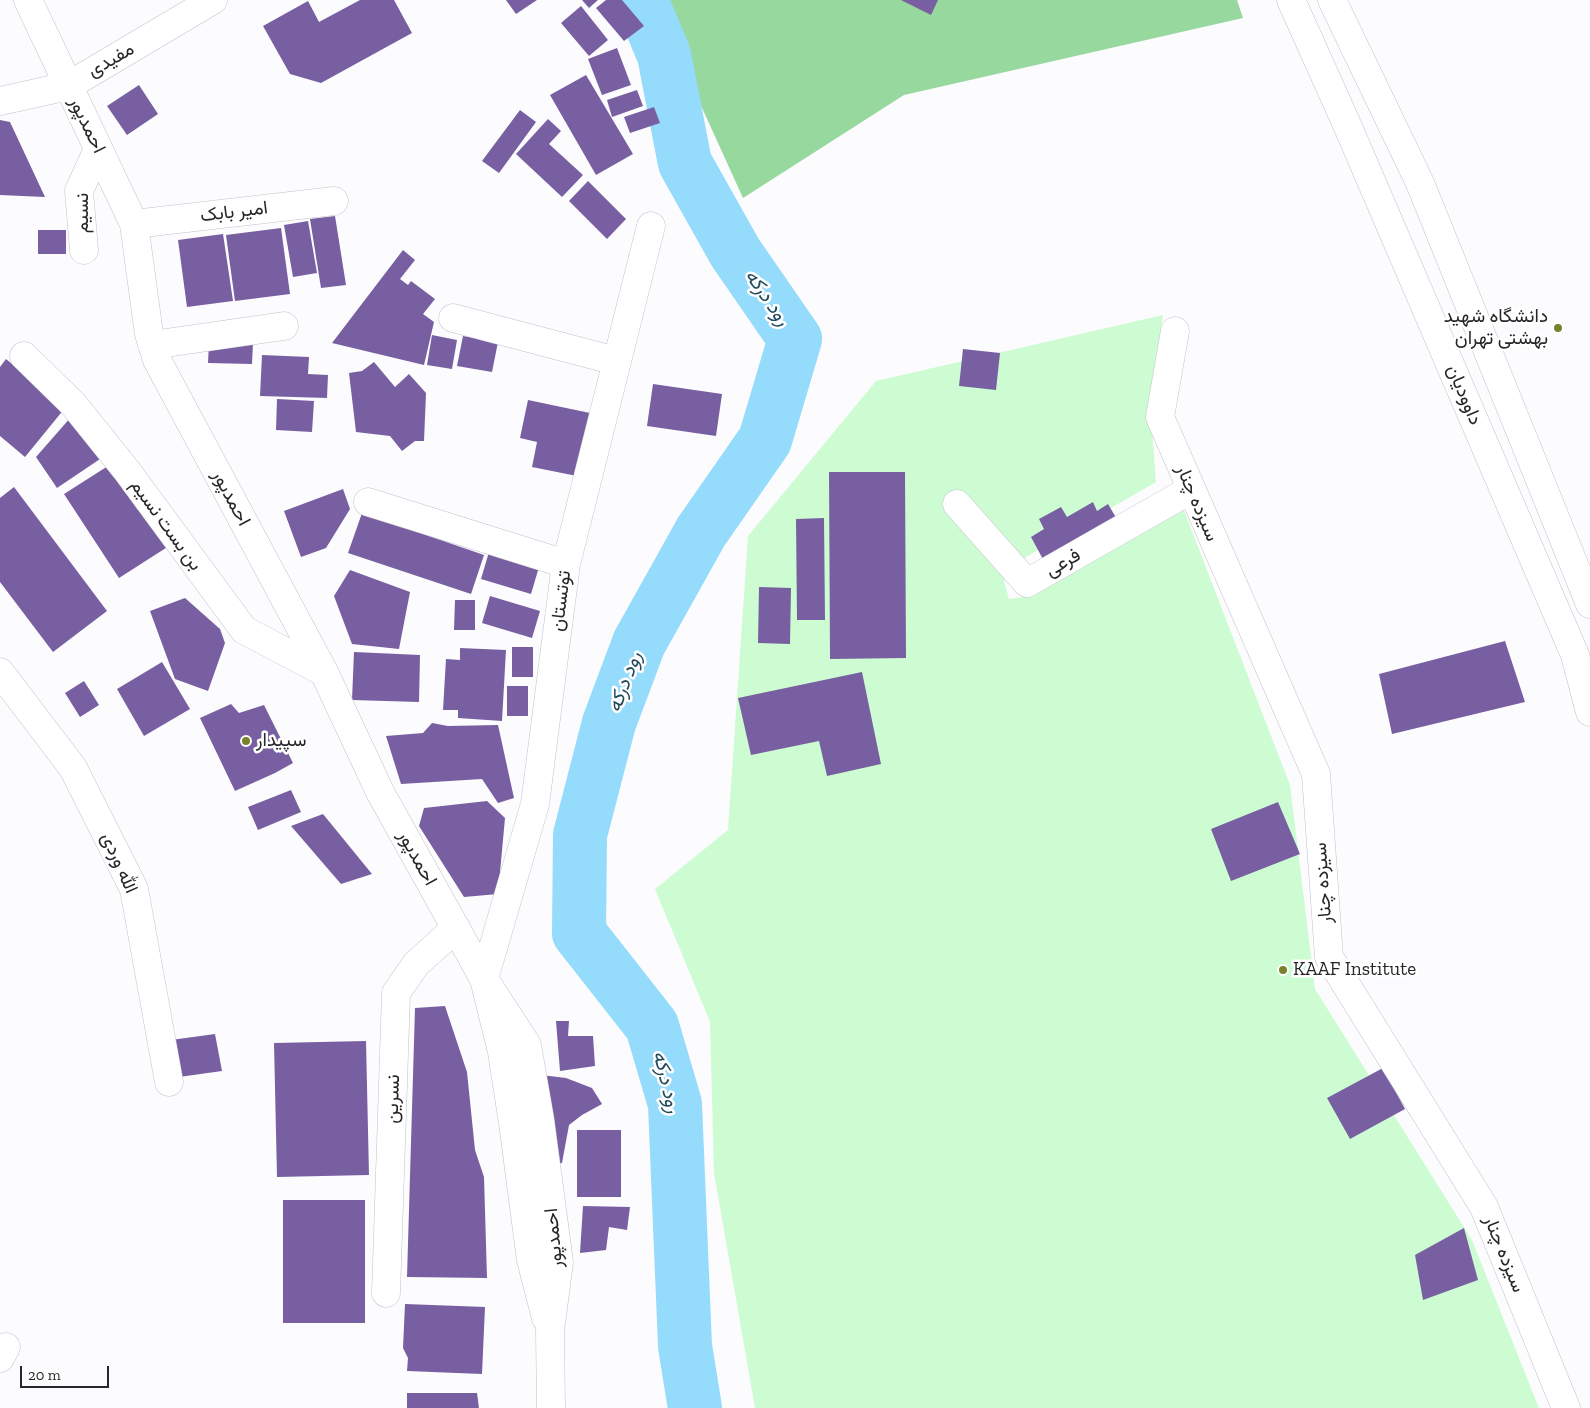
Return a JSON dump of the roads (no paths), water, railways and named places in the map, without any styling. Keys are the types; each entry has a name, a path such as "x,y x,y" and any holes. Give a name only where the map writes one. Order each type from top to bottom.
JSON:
{"street":[{"name":"احمدپور","path":"28,0 134,224 149,334 157,360 324,672 380,792 484,979 527,1045 540,1120 559,1262 550,1331 551,1408"},
{"name":"مفیدی","path":"0,101 68,86 214,0"},
{"name":"داوودیان","path":"1290,0 1348,126 1575,655 1590,712"},
{"name":"داوودیان","path":"1332,0 1420,183 1590,604"},
{"name":"نسیم","path":"84,250 79,191 98,149"},
{"name":"امیر بابک","path":"134,224 334,201"},
{"name":"توتستان","path":"484,979 535,804 566,564 651,226"},
{"path":"1443,346 1474,317"},
{"path":"452,318 616,361"},
{"path":"152,345 284,326"},
{"name":"سیزده چنار","path":"1175,331 1160,417 1190,490 1316,774 1329,957 1484,1207 1566,1408"},
{"name":"بن بست نسیم","path":"24,356 74,405 127,471 244,630 324,672"},
{"name":"فرعی","path":"957,504 1027,583 1190,490"},
{"path":"368,502 566,564"},
{"name":"الله وردی","path":"0,672 73,768 134,889 169,1082"},
{"name":"نسرین","path":"386,1293 396,993 416,964 456,928"},
{"path":"0,1348 6,1347 0,1358"}],"waterway":[{"name":"رود درکه","path":"641,0 664,55 685,163 735,252 795,339 765,440 701,532 639,643 609,723 580,835 579,933 652,1026 675,1104 685,1346 695,1408"}],"place":[{"name":"دانشگاه شهید بهشتی تهران","path":"1558,328"},
{"name":"سپیدار","path":"246,741"},
{"name":"KAAF Institute","path":"1283,970"}]}
